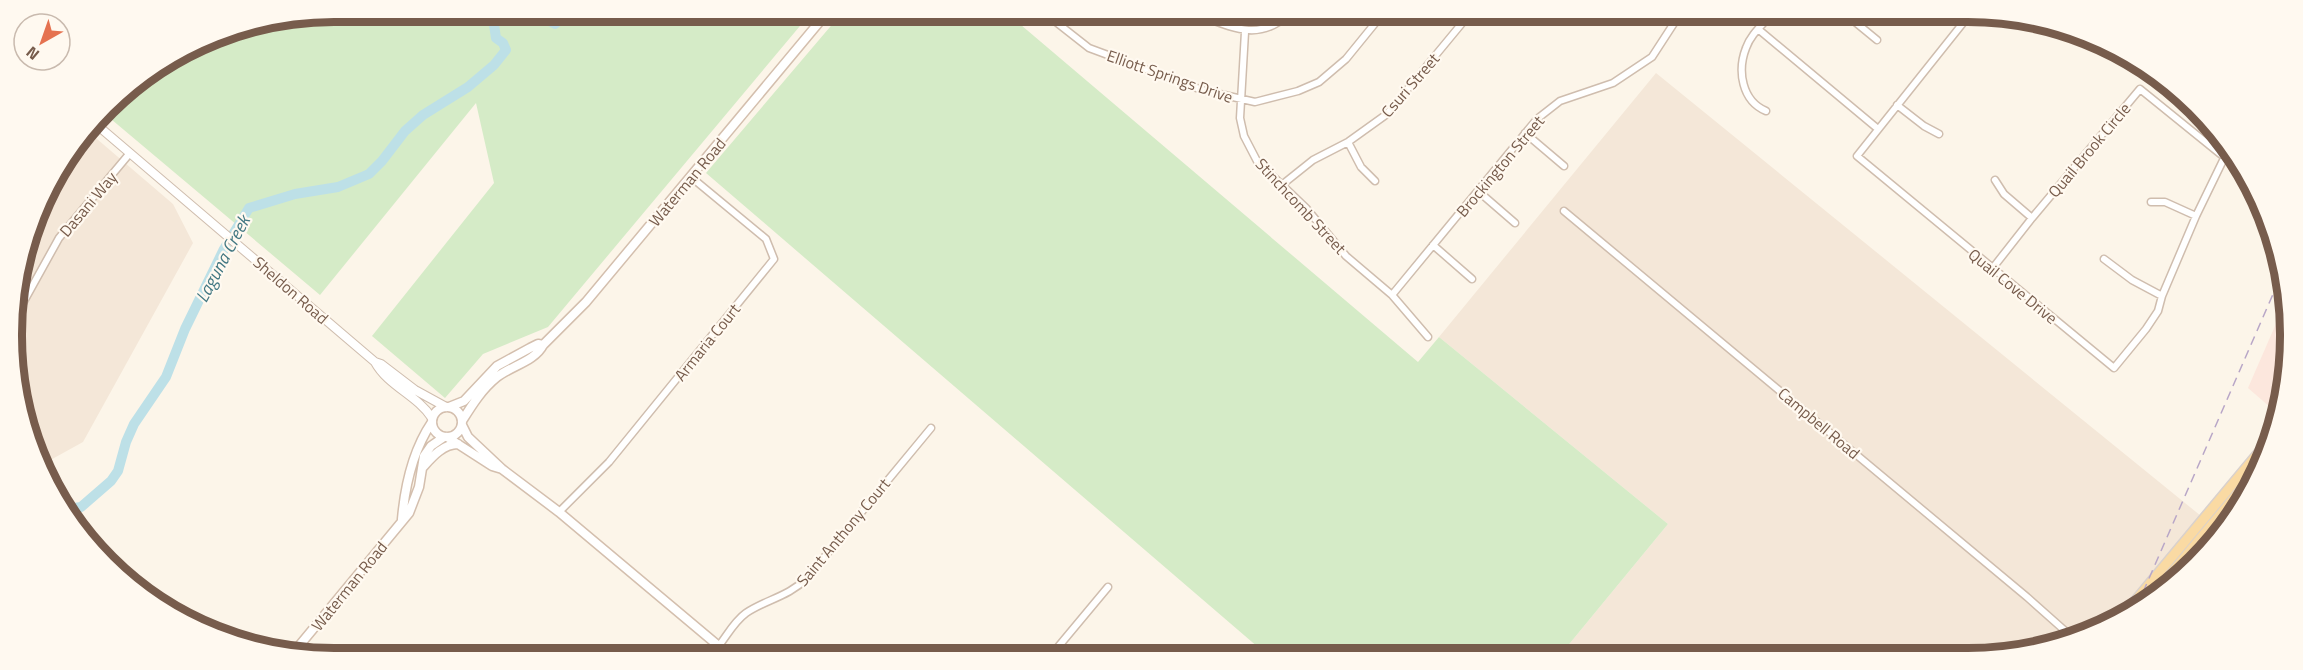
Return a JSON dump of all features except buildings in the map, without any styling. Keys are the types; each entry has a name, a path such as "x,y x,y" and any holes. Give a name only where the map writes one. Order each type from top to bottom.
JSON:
{"main road":[{"name":"Waterman Road","path":"462,423 474,402 488,385 506,371 540,352 543,345 586,302 819,22"},
{"name":"Waterman Road","path":"447,407 464,401 497,366 538,344 543,345"},
{"path":"502,470 435,432 432,420 438,410 447,407 458,412 468,437 502,470 559,512 715,648"},
{"name":"Waterman Road","path":"402,519 414,455 432,420"},
{"path":"446,437 455,435 462,423"},
{"name":"Waterman Road","path":"299,646 376,555 414,503 427,450 446,437"},
{"path":"423,467 438,451 451,444 458,444"},
{"path":"2142,595 2243,483"},
{"path":"2173,571 2241,488"}],"street":[{"name":"Elliott Springs Drive","path":"1056,22 1089,48 1202,90 1255,102 1298,92 1319,82 1346,59 1377,22"},
{"path":"1218,22 1245,32 1278,22"},
{"name":"Csuri Street","path":"1283,184 1313,160 1347,142 1387,114 1463,22"},
{"name":"Brockington Street","path":"1392,296 1537,119 1560,101 1613,83 1652,57 1675,22"},
{"path":"1764,22 1746,48 1743,79 1747,95 1766,111"},
{"path":"1854,22 1877,40"},
{"name":"Quail Cove Drive","path":"1964,22 1857,156 2114,368 2152,322 2158,311 2162,296 2196,216 2224,157"},
{"path":"1758,29 1878,129"},
{"name":"Stinchcomb Street","path":"1245,32 1240,118 1244,136 1257,161 1306,208 1346,256 1392,296 1428,337"},
{"name":"Quail Brook Circle","path":"1992,269 2140,89 2224,157"},
{"path":"1897,105 1924,126 1939,134"},
{"name":"Sheldon Road","path":"101,128 240,245 375,362 380,370 423,404 432,420"},
{"path":"1525,134 1564,166"},
{"path":"1347,142 1361,167 1375,181"},
{"name":"Dasani Way","path":"24,300 59,238 130,153"},
{"name":"Armaria Court","path":"559,512 609,462 774,259 765,239 691,177"},
{"path":"1995,180 2004,194 2032,218"},
{"path":"1478,191 1515,223"},
{"path":"2151,202 2165,202 2196,216"},
{"name":"Campbell Road","path":"1564,211 2067,631"},
{"path":"1433,245 1472,279"},
{"path":"2104,259 2132,280 2162,296"},
{"name":"Sheldon Road","path":"375,362 381,363 428,398 447,407"},
{"name":"Saint Anthony Court","path":"717,648 736,622 746,613 784,596 802,583 931,428"},
{"path":"1057,648 1108,587"}],"shaded area":[{"path":"1656,73 2201,516 2128,604 2088,624 2049,637 2009,645 1968,648 1566,648 1668,524 1439,337"},
{"path":"94,136 173,204 193,243 83,442 49,461 33,416 25,376 22,335 25,294 33,254 46,215 64,179"},
{"path":"2280,315 2280,355 2272,408 2248,388"}],"green space":[{"path":"335,22 803,22 548,327 483,354 445,398 372,336 494,183 476,103 320,295 110,118 145,87 179,64 235,39 294,25"},
{"path":"834,22 1017,22 1418,362 1439,337 1668,524 1566,648 1259,648 706,173"}],"waterway":[{"name":"Laguna Creek","path":"74,508 81,507 111,481 118,471 134,424 166,377 185,329 224,249 249,208 295,194 338,187 369,174 405,131 423,115 468,87 494,65 506,50 503,43 496,38 494,22"},
{"name":"Laguna Creek","path":"552,22 555,24 557,22"}],"railway":[{"path":"2142,595 2276,286"}]}
